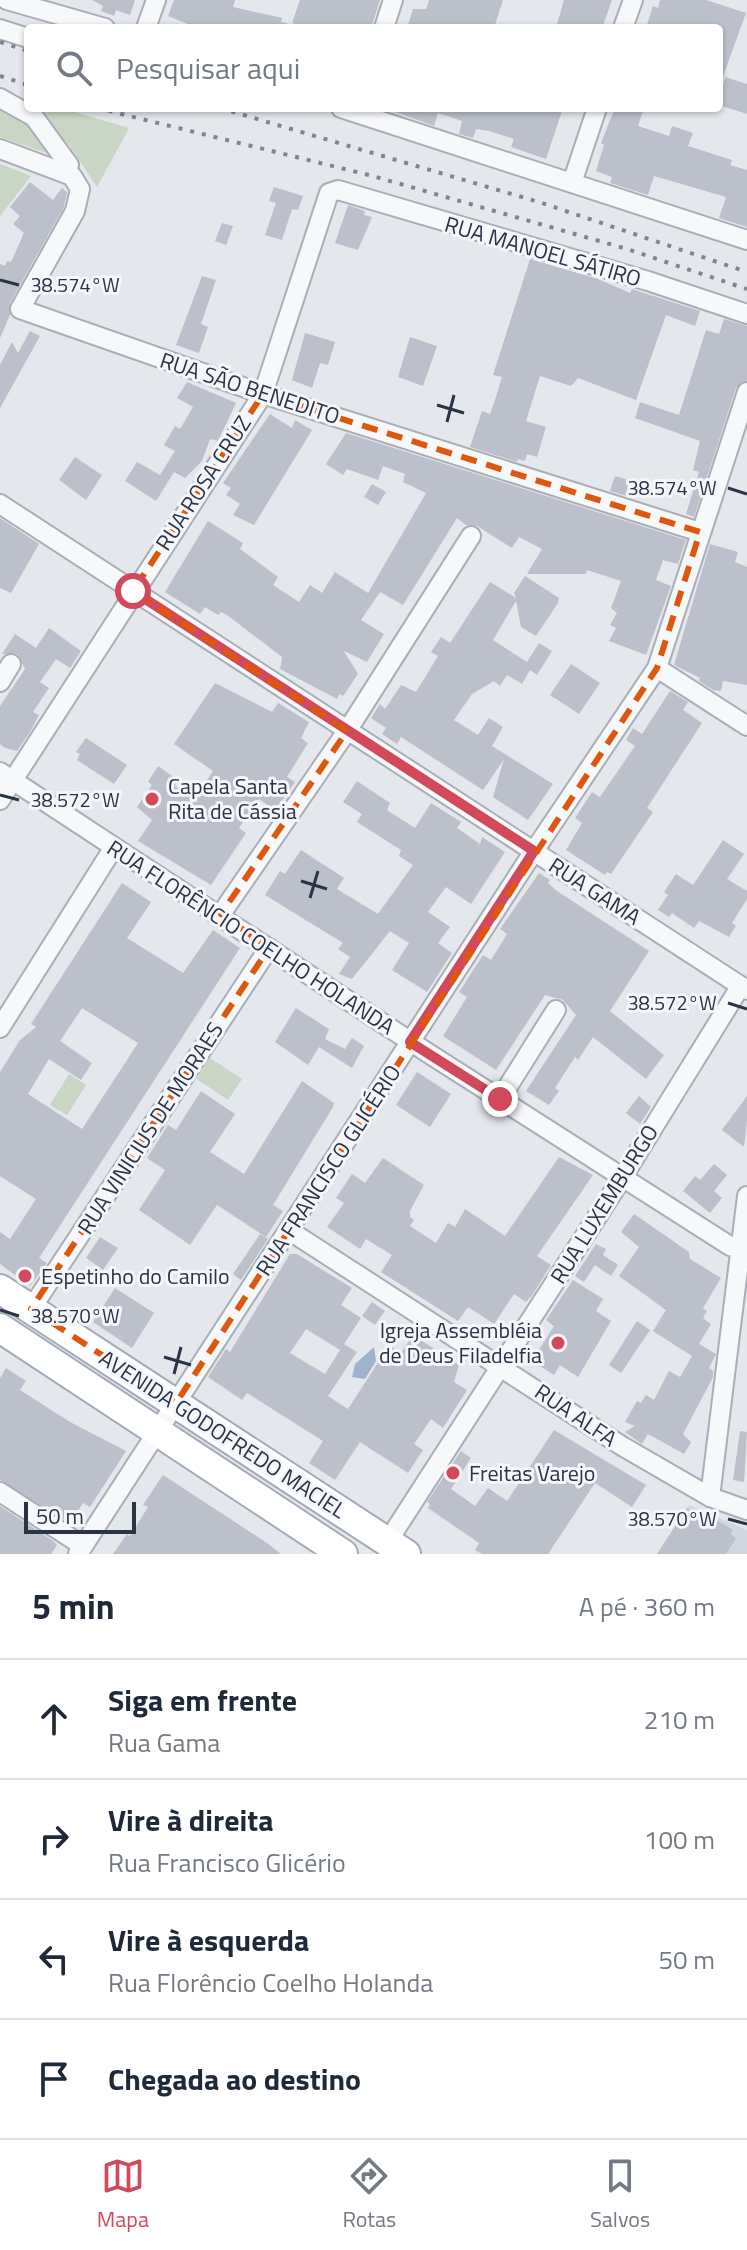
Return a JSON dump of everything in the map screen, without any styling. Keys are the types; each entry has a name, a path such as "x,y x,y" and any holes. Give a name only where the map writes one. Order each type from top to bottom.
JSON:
{"main road":[{"name":"AVENIDA GODOFREDO MACIEL","path":"0,1289 397,1548"},
{"name":"AVENIDA GODOFREDO MACIEL","path":"0,1328 343,1554"}],"street":[{"path":"7,0 91,24"},
{"path":"147,24 156,0"},
{"path":"385,24 393,0"},
{"path":"624,24 633,0"},
{"path":"0,29 24,37"},
{"path":"0,98 24,111"},
{"path":"25,112 34,117 69,165"},
{"path":"359,112 747,240"},
{"path":"572,183 596,112"},
{"name":"RUA SÃO BENEDITO","path":"0,149 72,176 80,189 75,211 20,309 263,394 700,532"},
{"name":"RUA ROSA CRUZ","path":"0,800 6,776 263,394 325,199 329,193 338,190"},
{"name":"RUA MANOEL SÁTIRO","path":"338,190 747,314"},
{"name":"RUA FRANCISCO GLICÉRIO","path":"81,1550 534,851 657,668 747,392"},
{"name":"RUA GAMA","path":"0,504 744,988"},
{"path":"221,914 347,731 413,615 471,536"},
{"path":"0,682 11,664"},
{"path":"657,668 747,726"},
{"name":"RUA FLORÊNCIO COELHO HOLANDA","path":"6,776 221,914 410,1042 622,1178 744,1251"},
{"path":"0,1028 114,847"},
{"name":"RUA VINICIUS DE MORAES","path":"31,1309 269,948"},
{"name":"RUA LUXEMBURGO","path":"397,1548 501,1365 744,988"},
{"path":"500,1099 556,1010"},
{"path":"710,1497 744,1251 747,1196"},
{"name":"RUA ALFA","path":"290,1231 622,1446 710,1497 747,1510"},
{"path":"0,1492 81,1550"}],"highlighted area":[{"path":"263,394 700,532 657,668 176,1403 31,1309 269,948 221,914 347,731 133,591"}],"shaded area":[{"path":"689,1505 747,1530 747,1554 657,1554"}],"green space":[{"path":"0,106 33,129 55,156 0,137"},
{"path":"37,112 75,112 129,128 97,187 70,146"},
{"path":"0,164 31,176 0,216"},
{"path":"210,1058 242,1079 228,1100 197,1079"},
{"path":"69,1074 86,1085 67,1115 50,1105"}],"water":[{"path":"374,1347 376,1361 365,1379 352,1377 355,1364"}],"building":[{"path":"92,0 135,0 130,15 116,10 114,16 101,11 103,6"},
{"path":"174,0 235,0 233,7 282,18 281,22 289,24 188,24 168,16"},
{"path":"300,0 380,0 372,24 292,23"},
{"path":"429,0 503,0 495,24 408,24 413,9 426,9"},
{"path":"564,0 612,0 603,24 557,24"},
{"path":"660,0 706,0 746,13 723,77 723,24 647,24 653,6 658,8"},
{"path":"725,77 747,84 747,114 723,106"},
{"path":"396,112 562,112 546,159 511,147 514,139 489,131 476,129 473,138 459,134 462,121 438,113 434,126"},
{"path":"613,112 643,112 638,126 669,136 672,126 693,133 688,146 732,160 730,165 747,170 747,227 719,218 726,197 654,176 648,195 610,183 612,177 596,171 604,145 601,143"},
{"path":"30,182 53,200 62,188 67,192 64,207 10,303 10,315 0,338 0,264 5,266 7,261 11,262 24,233 13,224 20,216 10,207"},
{"path":"274,187 303,196 298,210 292,209 282,240 265,235 276,203 269,201"},
{"path":"348,205 372,217 358,250 335,243"},
{"path":"222,223 233,226 226,245 215,241"},
{"path":"530,259 598,279 630,293 632,289 700,311 695,326 666,315 636,400 578,378 571,386 540,376 526,421 546,427 537,457 527,454 525,461 518,459 517,462 470,447 482,411 490,414 495,400 502,377 493,375"},
{"path":"202,276 216,280 201,324 208,327 199,353 176,345"},
{"path":"724,319 747,326 747,380 736,388 694,517 686,514 699,472 693,470 700,441 635,418 640,402 679,415 706,330 719,334"},
{"path":"30,331 40,336 0,408 0,365 12,342 18,353"},
{"path":"305,333 335,342 328,365 320,363 312,388 292,380"},
{"path":"410,337 437,346 423,386 398,377"},
{"path":"187,382 236,403 218,441 210,439 202,461 185,478 174,472 156,501 125,481 137,462 160,475 175,451 164,445 175,426 180,429 193,407 177,398"},
{"path":"270,414 292,428 295,420 312,430 254,525 233,515 240,504 226,495 231,488 223,483"},
{"path":"346,433 686,540 678,564 663,560 656,580 671,586 646,655 609,641 616,628 610,625 617,613 611,608 621,581 587,570 586,574 527,574 542,549 519,537 512,548 477,526 466,525 457,518 403,605 380,592 361,620 384,634 367,662 344,651 358,674 343,696 340,694 337,699 280,669 282,657 227,615 221,612 218,615 205,607 200,614 165,592 208,521 243,543 240,549 278,577 273,585 299,602 310,585 322,593 335,572 368,593 426,493 403,482 405,474 383,466 378,480 347,469 343,475 326,464"},
{"path":"75,457 102,475 86,500 59,480"},
{"path":"615,476 632,481 627,496 610,491"},
{"path":"372,484 386,492 378,505 364,497"},
{"path":"0,518 39,544 11,593 0,588"},
{"path":"710,544 738,552 735,562 747,567 747,685 723,681 721,691 713,690 699,681 700,678 674,665"},
{"path":"525,576 559,598 558,603 536,636 521,627 516,601 493,640 527,662 539,643 552,651 537,675 530,670 522,684 507,675 500,686 494,681 472,694 454,720 478,735 489,718 503,727 492,746 553,784 528,820 493,797 504,759 483,790 401,737 397,744 382,734 386,728 371,718 380,704 385,709 401,685 416,692 438,656 431,652 441,637 450,643 490,582 516,598 514,593"},
{"path":"49,628 81,651 70,668 56,659 40,682 49,688 33,712 39,715 30,732 17,751 5,748 0,744 0,706 25,669 18,654 2,654 15,634 36,648"},
{"path":"571,664 600,683 579,714 550,695"},
{"path":"215,683 272,712 278,703 309,722 301,738 308,743 287,777 295,782 275,810 259,799 239,828 246,833 211,885 138,841 152,820 137,807 152,785 148,782 158,766 178,780 175,786 195,799 213,771 174,744"},
{"path":"670,691 688,702 683,710 702,723 647,808 653,812 611,874 607,872 605,875 566,850 582,823 575,818 592,792 600,797 635,746 626,740 633,728 642,734"},
{"path":"86,738 127,765 114,784 77,760 80,754 76,752"},
{"path":"357,781 390,803 387,810 415,828 431,803 461,822 457,828 480,844 482,837 505,852 471,904 446,887 428,912 450,927 438,943 452,953 427,992 392,970 409,943 390,931 352,979 339,974 350,957 338,949 343,943 265,895 280,871 285,874 301,850 344,878 337,889 378,914 413,865 399,856 401,850 357,822 362,814 343,802"},
{"path":"723,840 744,854 727,879 747,891 747,899 732,923 736,926 729,937 699,921 694,928 672,913 669,917 658,910 668,895 664,892 676,874 693,885"},
{"path":"539,873 550,880 548,883 557,891 649,951 610,1011 664,1055 646,1079 593,1037 578,1060 575,1057 555,1088 559,1091 549,1105 526,1091 576,1015 563,1000 545,995 496,1070 443,1036 467,997 459,992 483,955 491,960 507,934 500,929"},
{"path":"122,883 151,902 127,938 183,973 213,930 240,948 39,1258 47,1263 30,1286 0,1264 0,1232 10,1239 36,1199 0,1176 0,1072 20,1040 36,1027 31,1024","holes":["82,1008 138,1043 82,1129 28,1094 49,1059 81,1080 92,1063 60,1041"]},
{"path":"296,1008 329,1029 325,1039 345,1049 352,1038 364,1046 352,1068 319,1047 308,1065 275,1042"},
{"path":"417,1072 451,1094 430,1127 396,1105"},
{"path":"302,1081 334,1103 273,1205 283,1211 266,1237 217,1205 190,1245 139,1210 165,1170 147,1158 168,1125 176,1130 201,1091 235,1114 210,1152 244,1174"},
{"path":"639,1096 651,1107 640,1124 626,1113"},
{"path":"747,1096 747,1121 744,1147 722,1130"},
{"path":"559,1157 593,1175 537,1256 551,1265 533,1294 526,1302 514,1294 494,1324 468,1307 458,1321 381,1272 392,1255 366,1239 360,1249 327,1227 344,1203 336,1198 352,1174 365,1183 383,1158 424,1185 410,1211 410,1217 414,1220 410,1226 436,1243 448,1223 455,1227 465,1209 505,1236"},
{"path":"714,1164 727,1175 714,1191 722,1198 710,1213 683,1191 695,1176 700,1180"},
{"path":"634,1214 689,1252 690,1259 721,1278 703,1308 707,1311 703,1318 711,1324 699,1344 716,1354 709,1368 713,1371 713,1377 683,1434 691,1442 684,1454 648,1434 642,1444 625,1432 635,1426 625,1422 637,1401 641,1403 646,1395 654,1400 669,1371 680,1377 692,1356 653,1331 666,1310 619,1276 639,1247 621,1232"},
{"path":"260,1234 268,1239 241,1280 233,1274"},
{"path":"100,1237 118,1248 103,1270 86,1258"},
{"path":"596,1244 606,1249 603,1255 618,1265 611,1276 595,1265 584,1282 575,1276"},
{"path":"290,1254 297,1254 352,1288 341,1305 361,1318 344,1344 357,1352 328,1396 348,1409 386,1350 392,1347 401,1353 413,1335 459,1365 454,1382 467,1390 443,1428 431,1419 414,1444 423,1450 408,1473 360,1442 335,1480 309,1463 323,1441 247,1393 242,1400 208,1377 226,1349 230,1352","holes":["306,1329 340,1350 325,1374 290,1353"]},
{"name":"Igreja Assembléia de Deus Filadelfia","path":"573,1280 603,1299 596,1311 611,1321 578,1377 560,1365 554,1375 532,1361 554,1326 546,1320"},
{"path":"115,1288 154,1313 132,1348 93,1322"},
{"path":"372,1302 385,1311 375,1325 362,1316"},
{"path":"637,1321 650,1330 621,1373 609,1365"},
{"path":"6,1368 26,1381 20,1390 70,1422 126,1451 90,1507 83,1503 74,1517 70,1514 66,1521 0,1480 0,1378"},
{"path":"554,1430 646,1485 632,1507 595,1483 548,1554 482,1554 475,1550 479,1543 428,1508 430,1504 427,1502 461,1451 471,1458 451,1489 475,1506 488,1488 507,1501"},
{"path":"740,1431 747,1432 744,1482 733,1480"},
{"path":"163,1475 281,1554 113,1554 127,1534 130,1536 148,1507 143,1505"},
{"path":"0,1506 53,1541 57,1545 51,1554 0,1554"},
{"path":"687,1508 710,1523 712,1517 733,1530 730,1534 736,1538 726,1554 657,1554"}],"railway":[{"path":"0,42 24,50"},
{"path":"0,76 24,84"},
{"path":"113,112 369,175 627,249 747,289"},
{"path":"234,112 542,203 747,272"}],"place":[{"name":"Capela Santa Rita de Cássia","path":"152,799"},
{"name":"Espetinho do Camilo","path":"25,1276"},
{"name":"Igreja Assembléia de Deus Filadelfia","path":"558,1343"},
{"name":"Freitas Varejo","path":"453,1473"}],"route":[{"path":"133,591 534,851 410,1042 500,1099"}]}
